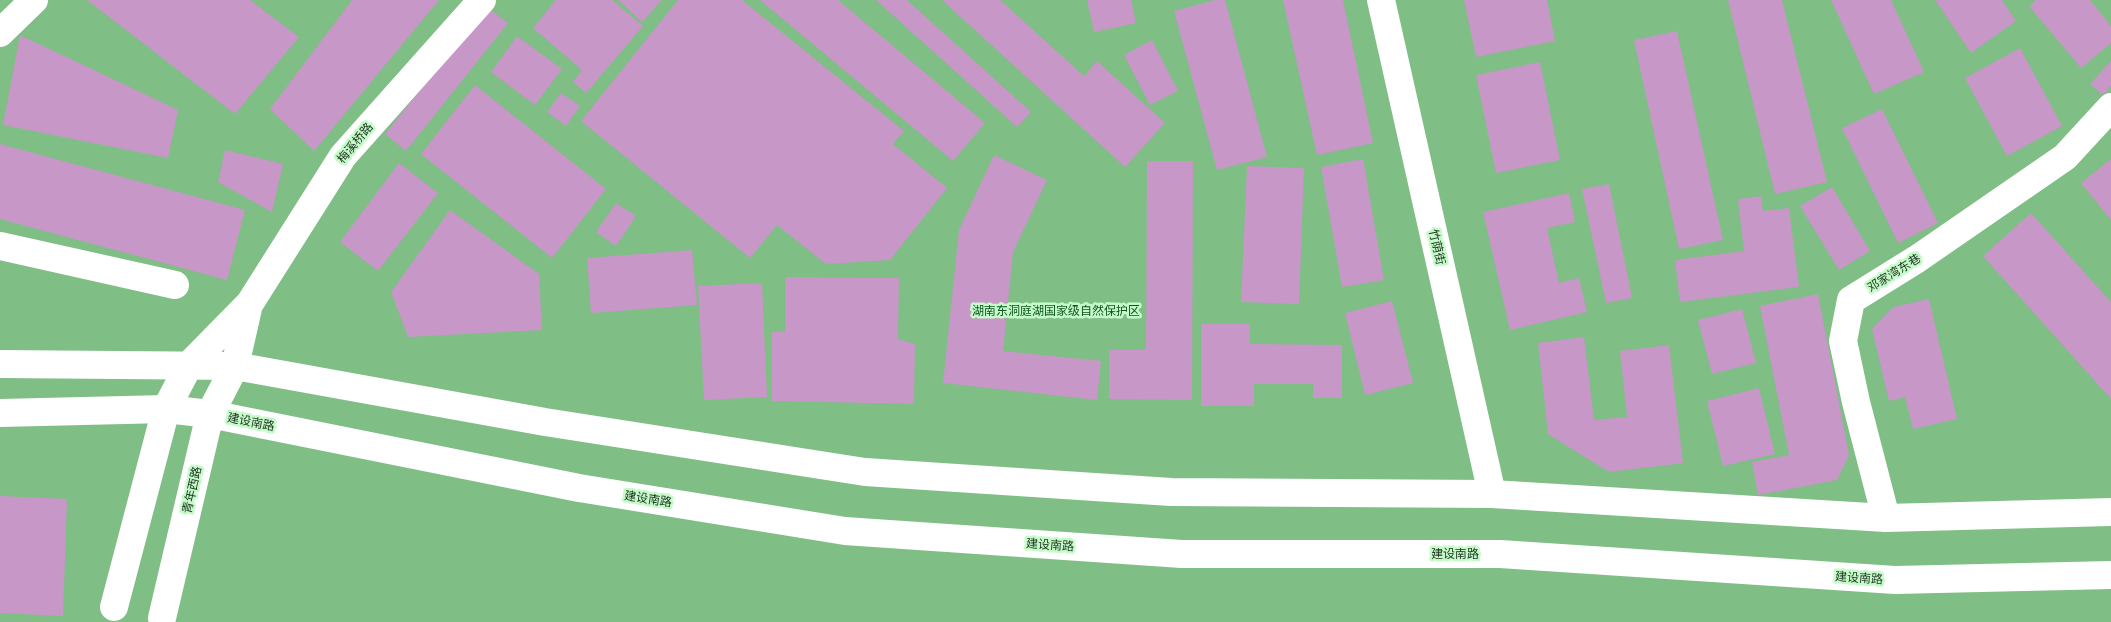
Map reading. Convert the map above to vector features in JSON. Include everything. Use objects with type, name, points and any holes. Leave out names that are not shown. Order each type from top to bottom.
[{"type":"main road","points":[[0,33],[34,0]]},
{"type":"main road","name":"梅溪桥路","points":[[250,303],[343,156],[482,0]]},
{"type":"main road","name":"竹荫街","points":[[1381,0],[1492,494]]},
{"type":"main road","name":"邓家湾东巷","points":[[1886,518],[1856,402],[1843,341],[1851,300],[1917,259],[2066,157],[2111,107]]},
{"type":"main road","points":[[0,246],[175,285]]},
{"type":"main road","points":[[114,606],[166,409],[189,366],[250,303]]},
{"type":"main road","name":"青年西路","points":[[162,618],[210,414],[235,366],[250,303]]},
{"type":"main road","points":[[0,364],[235,366],[545,422],[865,472],[1171,492],[1492,494],[1886,518],[2111,512]]},
{"type":"main road","name":"建设南路","points":[[0,413],[166,409],[210,414],[579,488],[845,531],[1182,554],[1500,554],[1895,580],[2111,575]]},
{"type":"green space","name":"湖南东洞庭湖国家级自然保护区","points":[[0,0],[2111,0],[2111,622],[0,622]]},
{"type":"building","points":[[87,0],[250,0],[299,37],[235,114]]},
{"type":"building","points":[[352,0],[439,0],[314,151],[270,109]]},
{"type":"building","points":[[556,0],[612,0],[643,26],[586,93],[573,82],[582,70],[533,28]]},
{"type":"building","points":[[618,0],[662,0],[642,22]]},
{"type":"building","points":[[678,0],[742,0],[904,131],[893,144],[947,188],[890,260],[826,264],[777,225],[750,258],[581,121]]},
{"type":"building","points":[[760,0],[838,0],[985,123],[953,161]]},
{"type":"building","points":[[876,0],[907,0],[1031,112],[1017,127]]},
{"type":"building","points":[[942,0],[1000,0],[1084,76],[1097,61],[1165,123],[1125,167]]},
{"type":"building","points":[[1087,0],[1131,0],[1136,23],[1094,32]]},
{"type":"building","points":[[1215,0],[1225,0],[1267,157],[1217,170],[1174,11]]},
{"type":"building","points":[[1283,0],[1343,0],[1373,143],[1317,155]]},
{"type":"building","points":[[1464,0],[1547,0],[1555,41],[1476,57]]},
{"type":"building","points":[[1728,0],[1782,0],[1827,182],[1775,194]]},
{"type":"building","points":[[1831,0],[1891,0],[1924,72],[1874,94]]},
{"type":"building","points":[[1935,0],[2002,0],[2016,21],[1971,53]]},
{"type":"building","points":[[2036,0],[2090,0],[2111,26],[2111,43],[2081,68],[2029,6]]},
{"type":"building","points":[[487,7],[508,23],[406,151],[385,134]]},
{"type":"building","points":[[1677,31],[1723,240],[1679,249],[1634,40]]},
{"type":"building","points":[[20,35],[178,110],[168,158],[3,125]]},
{"type":"building","points":[[517,36],[562,69],[535,105],[491,72]]},
{"type":"building","points":[[1152,40],[1178,91],[1150,105],[1124,55]]},
{"type":"building","points":[[2020,48],[2062,126],[2007,156],[1965,78]]},
{"type":"building","points":[[2111,61],[2111,86],[2103,95],[2090,84]]},
{"type":"building","points":[[1540,62],[1560,160],[1496,173],[1476,75]]},
{"type":"building","points":[[475,85],[606,189],[552,258],[421,154]]},
{"type":"building","points":[[561,93],[580,106],[566,126],[547,112]]},
{"type":"building","points":[[1882,109],[1938,223],[1898,243],[1842,128]]},
{"type":"building","points":[[0,144],[245,210],[227,280],[0,219]]},
{"type":"building","points":[[225,150],[283,164],[272,212],[218,182]]},
{"type":"building","points":[[994,155],[1047,180],[1013,252],[1003,351],[1101,361],[1097,400],[943,383],[959,230]]},
{"type":"building","points":[[1363,159],[1384,280],[1342,287],[1321,167]]},
{"type":"building","points":[[2111,159],[2111,220],[2081,183]]},
{"type":"building","points":[[1147,161],[1193,161],[1192,400],[1109,399],[1109,350],[1146,350]]},
{"type":"building","points":[[399,163],[438,193],[378,271],[340,242]]},
{"type":"building","points":[[1247,166],[1304,168],[1299,304],[1241,302]]},
{"type":"building","points":[[1609,184],[1632,298],[1606,303],[1582,189]]},
{"type":"building","points":[[1832,187],[1870,251],[1839,270],[1800,206]]},
{"type":"building","points":[[1569,193],[1575,222],[1547,228],[1559,283],[1579,278],[1587,312],[1510,330],[1483,212]]},
{"type":"building","points":[[1761,196],[1763,211],[1789,208],[1799,287],[1680,302],[1675,260],[1744,251],[1738,199]]},
{"type":"building","points":[[616,203],[636,216],[616,246],[596,232]]},
{"type":"building","points":[[450,210],[539,274],[542,330],[408,337],[391,292]]},
{"type":"building","points":[[2031,213],[2111,302],[2111,399],[1983,256]]},
{"type":"building","points":[[692,250],[697,305],[591,313],[587,258]]},
{"type":"building","points":[[785,277],[899,278],[898,339],[915,344],[914,404],[772,401],[772,332],[785,332]]},
{"type":"building","points":[[762,283],[767,397],[704,400],[698,286]]},
{"type":"building","points":[[1818,294],[1849,455],[1837,480],[1758,495],[1752,462],[1789,455],[1760,306]]},
{"type":"building","points":[[1929,299],[1957,419],[1913,429],[1905,397],[1889,401],[1872,329],[1893,307]]},
{"type":"building","points":[[1392,301],[1413,383],[1365,395],[1345,313]]},
{"type":"building","points":[[1742,309],[1756,363],[1712,374],[1698,320]]},
{"type":"building","points":[[1201,324],[1250,324],[1250,344],[1342,345],[1342,398],[1313,398],[1313,384],[1254,384],[1254,406],[1201,406]]},
{"type":"building","points":[[1584,337],[1594,420],[1627,417],[1620,351],[1669,345],[1683,463],[1609,472],[1548,434],[1538,343]]},
{"type":"building","points":[[1759,388],[1775,454],[1723,466],[1707,401]]},
{"type":"building","points":[[0,496],[67,499],[63,616],[0,613]]}]
